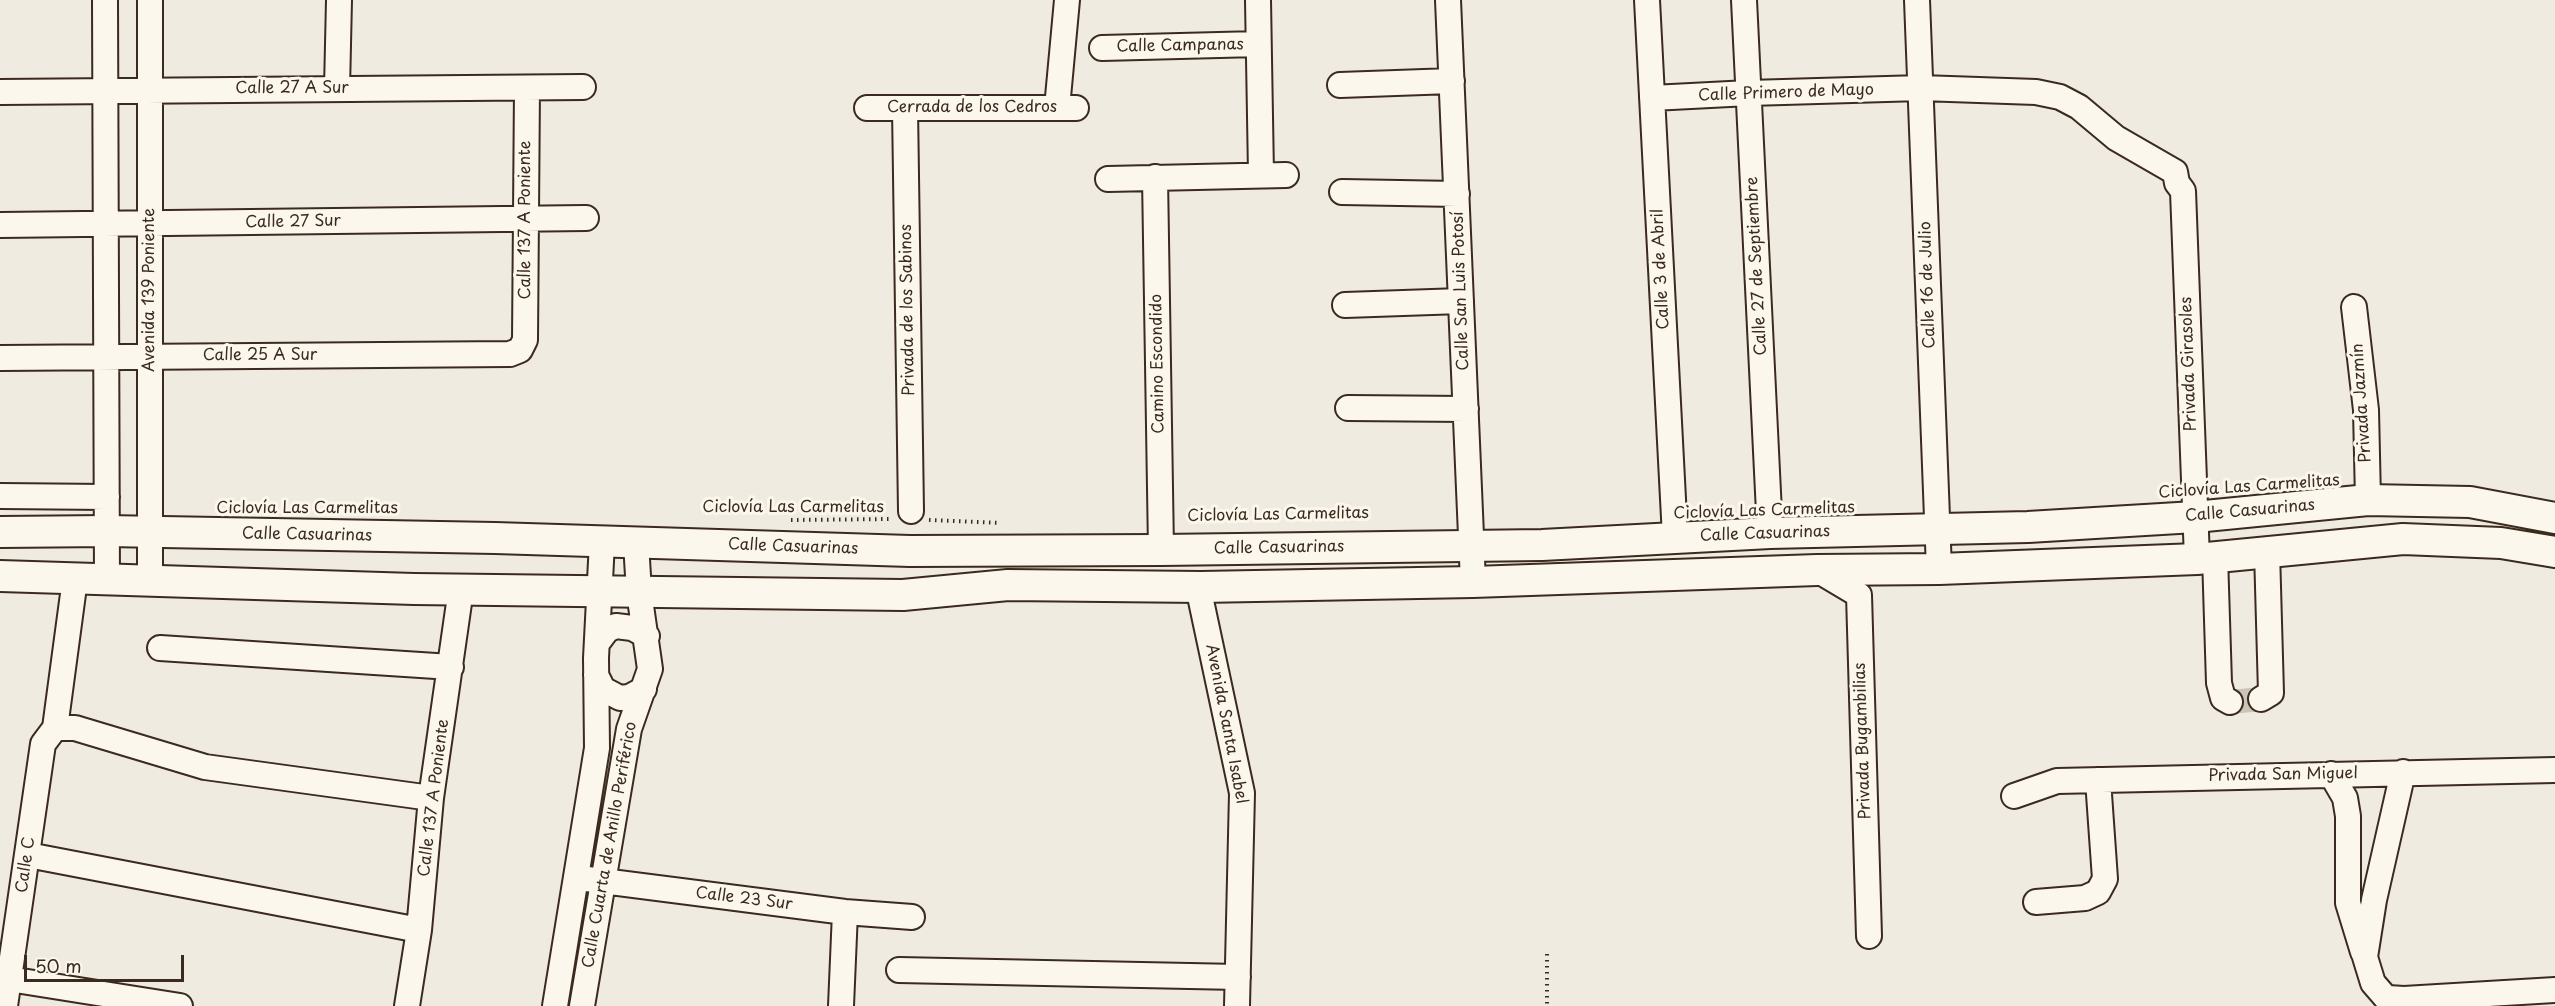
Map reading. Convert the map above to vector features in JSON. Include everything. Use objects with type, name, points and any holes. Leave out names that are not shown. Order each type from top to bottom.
[{"type":"main road","name":"Calle Casuarinas","points":[[0,532],[107,531],[910,550],[1161,550],[1542,545],[1770,533],[1938,529],[2195,517],[2368,500],[2470,502],[2555,518]]},
{"type":"main road","points":[[0,576],[461,589],[903,595],[1008,585],[1201,586],[1473,582],[1817,570],[1940,569],[2206,557],[2403,539],[2501,543],[2555,552]]},
{"type":"street","points":[[105,0],[107,580]]},
{"type":"street","name":"Avenida 139 Poniente","points":[[150,0],[150,581]]},
{"type":"street","points":[[337,89],[339,0]]},
{"type":"street","name":"Cerrada de los Cedros","points":[[867,108],[1066,108],[1067,0]]},
{"type":"street","points":[[1258,0],[1261,174]]},
{"type":"street","name":"Calle San Luis Potosí","points":[[1448,0],[1473,582]]},
{"type":"street","name":"Calle 3 de Abril","points":[[1647,0],[1675,537]]},
{"type":"street","name":"Calle 27 de Septiembre","points":[[1744,0],[1770,533]]},
{"type":"street","name":"Calle 16 de Julio","points":[[1917,0],[1940,569]]},
{"type":"street","name":"Calle Campanas","points":[[1102,48],[1258,44]]},
{"type":"street","points":[[1340,85],[1452,81]]},
{"type":"street","name":"Calle 27 A Sur","points":[[0,92],[583,87]]},
{"type":"street","name":"Calle 137 A Poniente","points":[[520,350],[525,340],[527,88]]},
{"type":"street","name":"Calle Primero de Mayo","points":[[1652,98],[1921,88]]},
{"type":"street","name":"Privada Girasoles","points":[[1921,88],[2036,92],[2060,97],[2079,107],[2116,138],[2175,172],[2177,183],[2183,191],[2195,517],[2206,557],[2219,683],[2223,698],[2230,702]]},
{"type":"street","name":"Privada de los Sabinos","points":[[905,108],[911,517]]},
{"type":"street","points":[[1108,179],[1286,175]]},
{"type":"street","name":"Camino Escondido","points":[[1155,177],[1161,550]]},
{"type":"street","points":[[1342,192],[1457,194]]},
{"type":"street","name":"Calle 27 Sur","points":[[0,225],[586,218]]},
{"type":"street","points":[[1345,305],[1461,302]]},
{"type":"street","name":"Privada Jazmín","points":[[2354,307],[2366,411],[2368,500]]},
{"type":"street","name":"Calle 25 A Sur","points":[[0,358],[510,354],[520,350]]},
{"type":"street","points":[[1348,408],[1466,409]]},
{"type":"street","points":[[0,496],[107,497]]},
{"type":"street","name":"Calle Cuarta de Anillo Periférico","points":[[555,1006],[597,748],[596,675],[602,542]]},
{"type":"street","name":"Calle Cuarta de Anillo Periférico","points":[[582,1006],[601,881],[629,729],[650,669],[639,592],[636,543]]},
{"type":"street","points":[[2261,699],[2271,693],[2267,551]]},
{"type":"street","name":"Privada Bugambilias","points":[[1817,570],[1859,595],[1869,936]]},
{"type":"street","name":"Calle C","points":[[5,1006],[43,744],[55,728],[75,579]]},
{"type":"street","name":"Avenida Santa Isabel","points":[[1201,586],[1200,596],[1242,793],[1238,1006]]},
{"type":"street","name":"Calle 137 A Poniente","points":[[407,1006],[419,930],[431,798],[461,589]]},
{"type":"street","points":[[598,642],[607,630],[616,626],[632,628],[647,636]]},
{"type":"street","points":[[160,648],[451,667]]},
{"type":"street","points":[[596,675],[603,689],[620,698],[629,697],[644,689]]},
{"type":"street","points":[[55,728],[75,728],[205,767],[431,798]]},
{"type":"street","name":"Privada San Miguel","points":[[2014,796],[2058,781],[2555,770]]},
{"type":"street","points":[[2365,957],[2374,900],[2403,772]]},
{"type":"street","points":[[2331,774],[2345,798],[2348,816],[2348,903],[2373,983],[2390,1002],[2404,999],[2555,990]]},
{"type":"street","points":[[2036,902],[2085,898],[2097,892],[2105,879],[2098,780]]},
{"type":"street","points":[[28,855],[419,930]]},
{"type":"street","name":"Calle 23 Sur","points":[[575,877],[845,912],[912,917]]},
{"type":"street","points":[[841,1006],[845,912]]},
{"type":"street","points":[[899,970],[1238,977]]},
{"type":"street","points":[[9,980],[180,1006]]},
{"type":"path","name":"Ciclovía Las Carmelitas","points":[[782,520],[911,517],[1006,523]]},
{"type":"path","points":[[1547,954],[1547,1006]]},
{"type":"tunnel","points":[[2230,702],[2261,699]]}]
